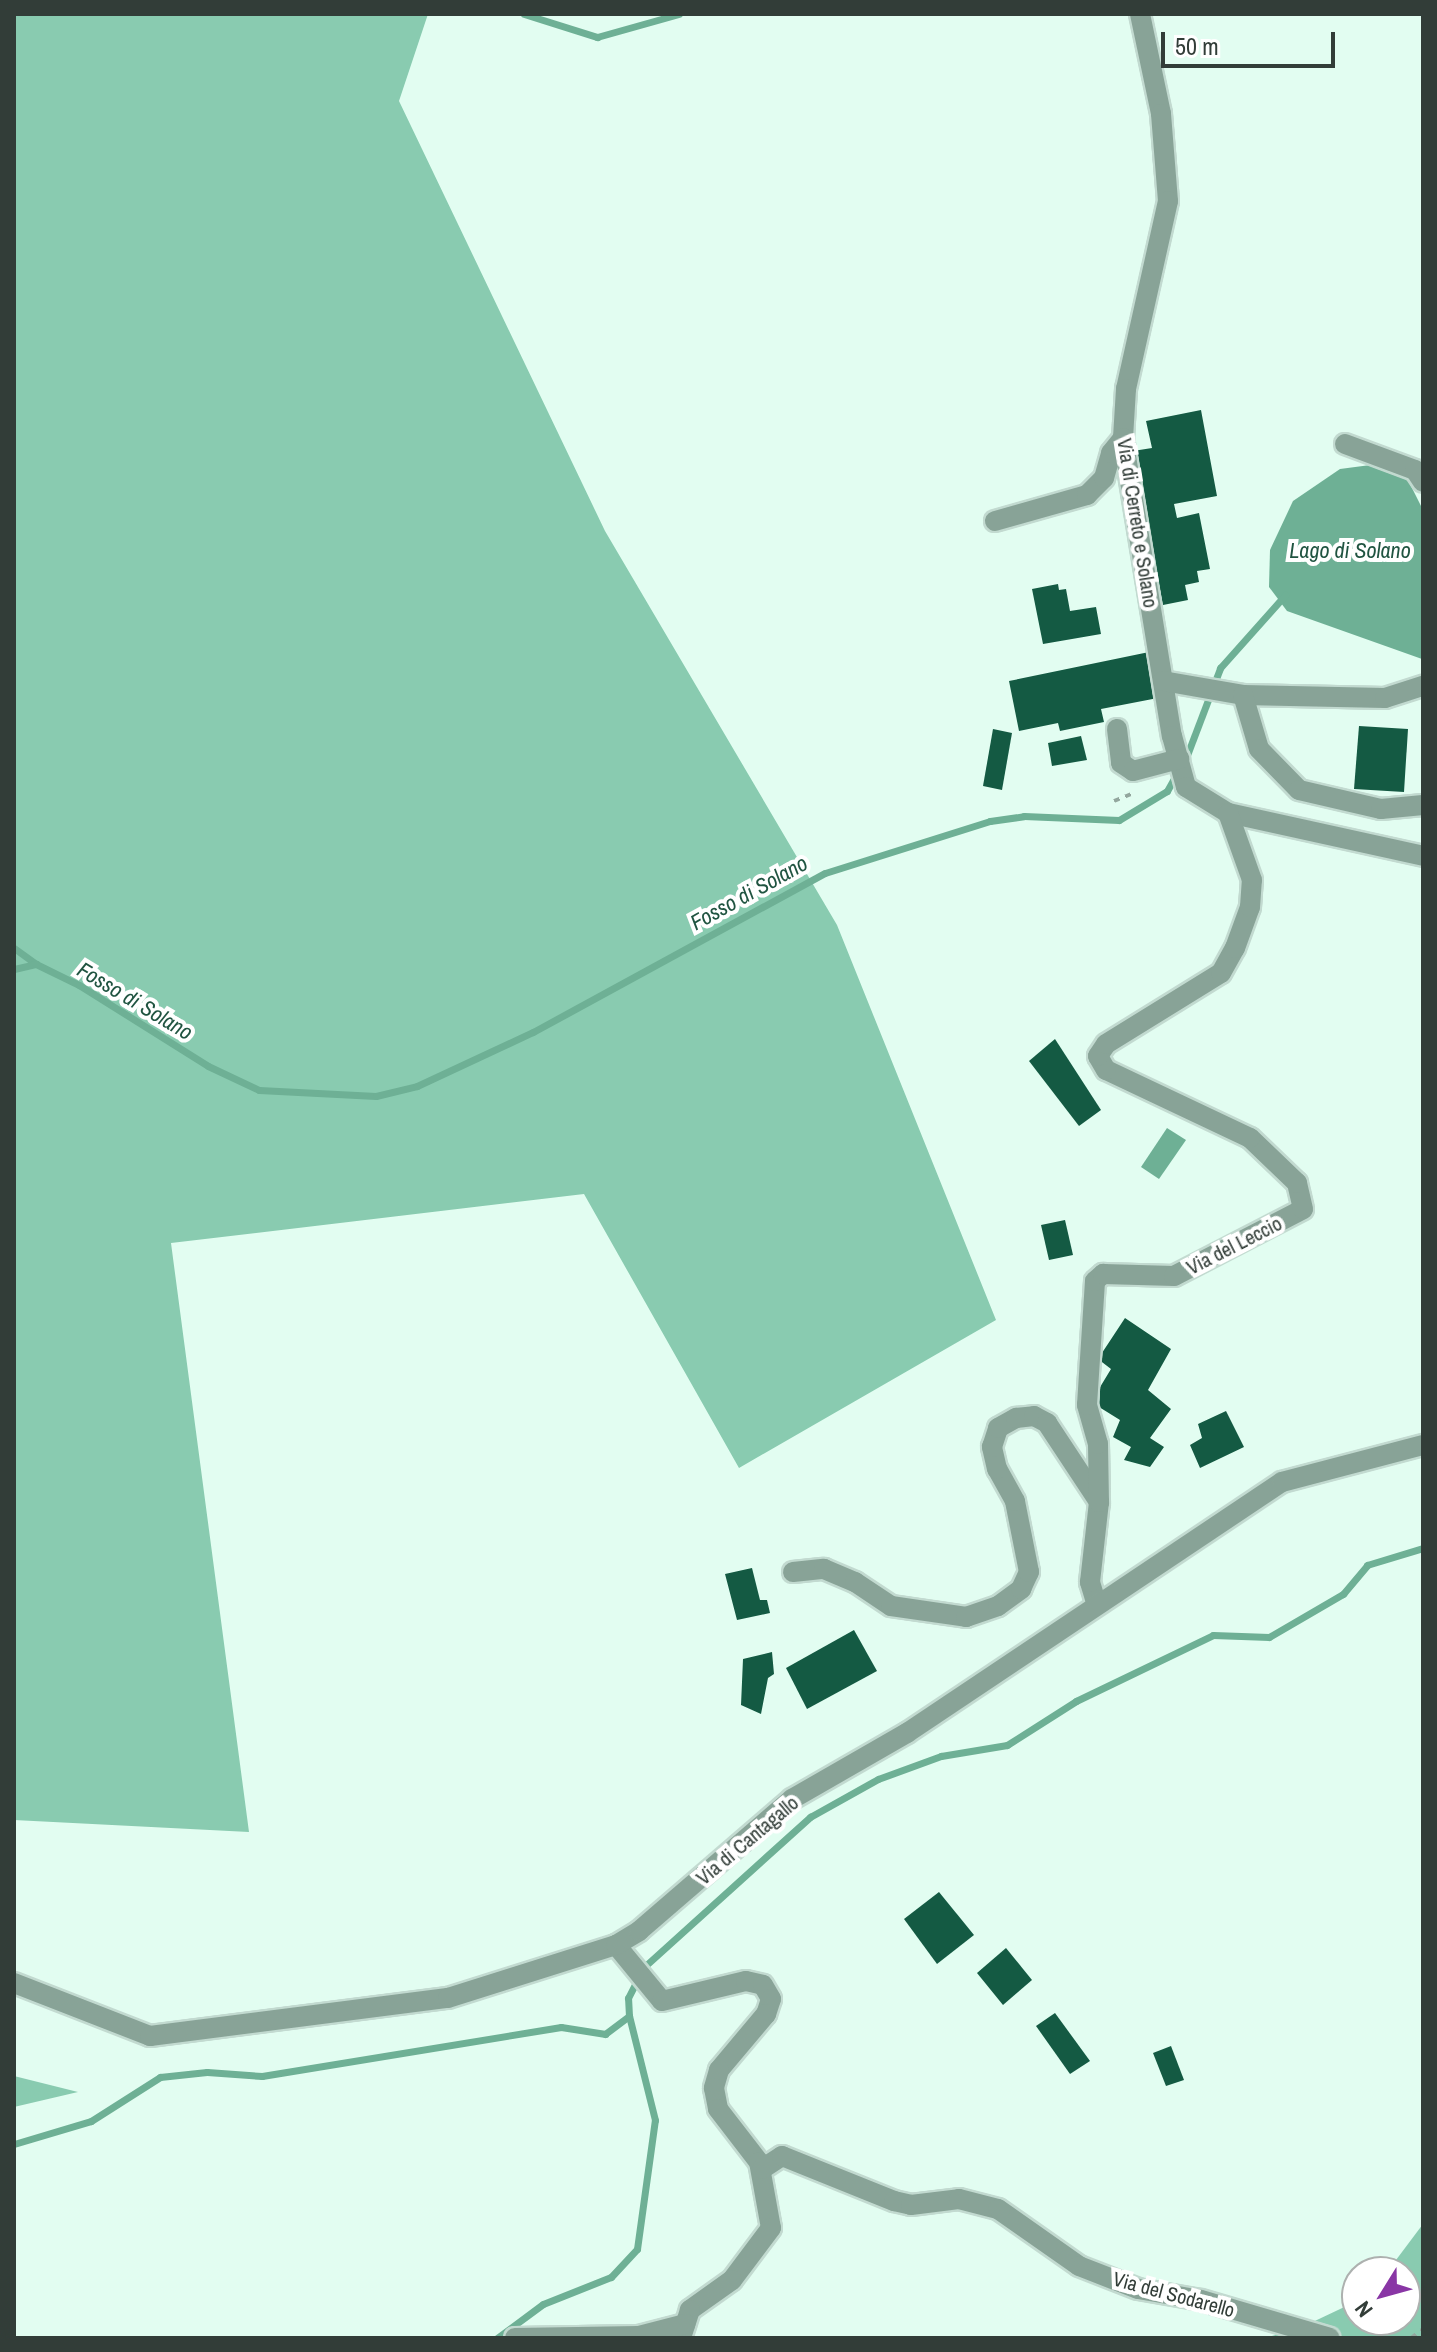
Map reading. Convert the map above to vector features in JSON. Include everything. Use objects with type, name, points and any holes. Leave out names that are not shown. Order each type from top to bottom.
[{"type":"street","name":"Via di Cerreto e Solano","points":[[1140,14],[1161,114],[1168,201],[1126,389],[1123,438],[1163,681],[1186,787],[1228,813],[1423,856]]},
{"type":"street","points":[[995,521],[1087,495],[1104,478],[1111,453],[1123,438]]},
{"type":"street","points":[[1345,444],[1415,470],[1423,482]]},
{"type":"street","points":[[1163,681],[1243,695],[1385,698],[1423,686]]},
{"type":"street","points":[[1243,695],[1259,749],[1299,790],[1381,809],[1423,805]]},
{"type":"street","points":[[1117,729],[1121,763],[1133,771],[1179,759]]},
{"type":"street","name":"Via del Leccio","points":[[1096,1602],[1090,1582],[1099,1502],[1098,1444],[1087,1405],[1095,1281],[1103,1274],[1174,1276],[1303,1209],[1297,1183],[1250,1138],[1106,1070],[1098,1056],[1106,1044],[1221,973],[1235,948],[1250,907],[1252,880],[1228,813]]},
{"type":"street","points":[[793,1572],[824,1569],[855,1582],[891,1606],[966,1617],[998,1606],[1021,1589],[1029,1572],[1015,1501],[997,1469],[992,1447],[998,1428],[1016,1418],[1034,1416],[1047,1423],[1099,1502]]},
{"type":"street","name":"Via di Cantagallo","points":[[14,1983],[150,2036],[448,1998],[616,1945],[639,1931],[792,1799],[907,1733],[1096,1602],[1129,1589],[1282,1482],[1423,1445]]},
{"type":"street","points":[[515,2338],[639,2336],[683,2331],[690,2310],[732,2280],[771,2228],[762,2169],[718,2109],[714,2088],[719,2070],[738,2041],[766,2014],[771,1999],[763,1985],[746,1981],[662,2001],[616,1945]]},
{"type":"street","name":"Via del Sodarello","points":[[762,2169],[782,2156],[894,2201],[911,2205],[959,2199],[998,2209],[1079,2266],[1138,2289],[1201,2300],[1330,2338]]},
{"type":"path","points":[[1411,2338],[1423,2329]]},
{"type":"shaded area","points":[[14,14],[428,14],[399,101],[605,531],[837,925],[996,1320],[739,1468],[584,1194],[171,1243],[249,1832],[14,1820]]},
{"type":"shaded area","points":[[14,2076],[78,2092],[14,2107]]},
{"type":"shaded area","points":[[1423,2224],[1423,2338],[1265,2338],[1300,2328],[1341,2309],[1341,2336],[1421,2336],[1421,2256],[1399,2256]]},
{"type":"water","name":"Lago di Solano","points":[[1378,464],[1406,476],[1423,510],[1422,659],[1287,611],[1269,587],[1270,550],[1293,501],[1340,469]]},
{"type":"water","points":[[1167,1128],[1186,1140],[1159,1179],[1141,1167]]},
{"type":"building","points":[[1201,410],[1217,496],[1174,504],[1177,518],[1199,513],[1210,569],[1197,571],[1199,582],[1185,585],[1188,600],[1163,605],[1133,451],[1152,448],[1146,421]]},
{"type":"building","points":[[1058,584],[1059,590],[1066,589],[1070,611],[1096,607],[1101,634],[1043,644],[1032,589]]},
{"type":"building","points":[[1154,651],[1163,697],[1101,709],[1104,722],[1060,731],[1058,723],[1019,731],[1009,681]]},
{"type":"building","points":[[1359,726],[1408,729],[1404,792],[1354,789]]},
{"type":"building","points":[[993,729],[1012,733],[1002,790],[983,786]]},
{"type":"building","points":[[1081,736],[1087,760],[1052,766],[1048,743]]},
{"type":"building","points":[[1055,1039],[1101,1110],[1079,1126],[1029,1061]]},
{"type":"building","points":[[1065,1220],[1073,1255],[1049,1260],[1041,1225]]},
{"type":"building","points":[[1125,1318],[1171,1349],[1148,1390],[1171,1409],[1150,1438],[1164,1447],[1150,1467],[1124,1460],[1131,1447],[1113,1437],[1120,1420],[1091,1402],[1111,1369],[1098,1359]]},
{"type":"building","points":[[1226,1411],[1244,1447],[1200,1468],[1190,1445],[1202,1438],[1198,1424]]},
{"type":"building","points":[[752,1568],[760,1600],[767,1600],[770,1613],[737,1620],[725,1574]]},
{"type":"building","points":[[854,1630],[877,1671],[807,1709],[786,1668]]},
{"type":"building","points":[[772,1652],[774,1674],[768,1678],[761,1714],[741,1705],[743,1659]]},
{"type":"building","points":[[939,1892],[974,1935],[937,1964],[904,1919]]},
{"type":"building","points":[[1006,1948],[1032,1980],[1003,2005],[977,1973]]},
{"type":"building","points":[[1055,2013],[1090,2061],[1070,2074],[1036,2026]]},
{"type":"building","points":[[1171,2046],[1184,2080],[1166,2086],[1153,2053]]},
{"type":"waterway","points":[[524,14],[597,37],[679,14]]},
{"type":"waterway","name":"Fosso di Solano","points":[[1184,763],[1220,668],[1285,595]]},
{"type":"waterway","name":"Fosso di Solano","points":[[14,969],[36,964],[79,985],[208,1066],[259,1090],[376,1096],[417,1086],[533,1032],[825,873],[990,821],[1024,816],[1119,820],[1167,791],[1177,773]]},
{"type":"waterway","points":[[14,948],[36,964]]},
{"type":"waterway","points":[[14,2144],[91,2121],[160,2077],[207,2072],[262,2076],[561,2027],[605,2034],[629,2016],[628,1998],[644,1967],[810,1817],[878,1779],[941,1756],[1007,1745],[1076,1701],[1213,1635],[1269,1637],[1343,1594],[1367,1565],[1423,1548]]},
{"type":"waterway","points":[[497,2338],[543,2304],[611,2277],[637,2249],[655,2120],[629,2016]]}]
